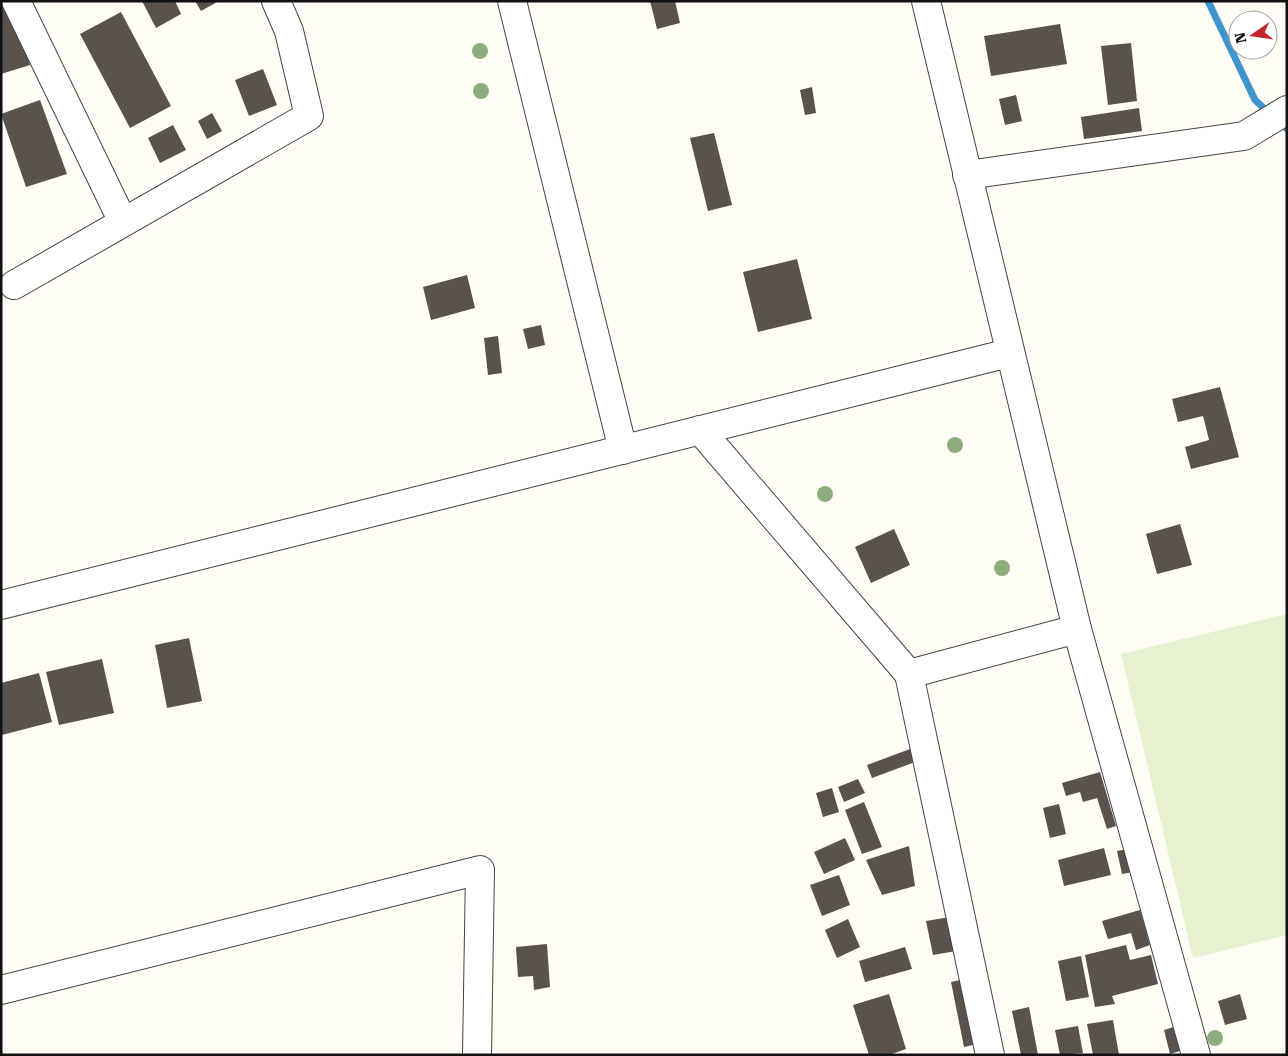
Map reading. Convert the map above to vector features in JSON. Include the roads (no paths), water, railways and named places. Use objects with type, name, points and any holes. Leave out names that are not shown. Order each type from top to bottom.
[{"type":"street","points":[[16,1],[123,222]]},
{"type":"street","points":[[14,285],[309,116],[290,31],[276,1]]},
{"type":"street","points":[[512,1],[623,450]]},
{"type":"street","points":[[926,1],[1009,353],[1077,629],[1196,1055]]},
{"type":"street","points":[[967,175],[1244,136],[1287,110]]},
{"type":"street","points":[[1,604],[1009,353]]},
{"type":"street","points":[[700,430],[909,674],[990,1055]]},
{"type":"street","points":[[909,674],[1077,629]]},
{"type":"street","points":[[1,990],[480,870],[477,1055]]},
{"type":"waterway","points":[[1208,1],[1255,100],[1270,114]]},
{"type":"waterway","points":[[1278,121],[1287,129]]}]
